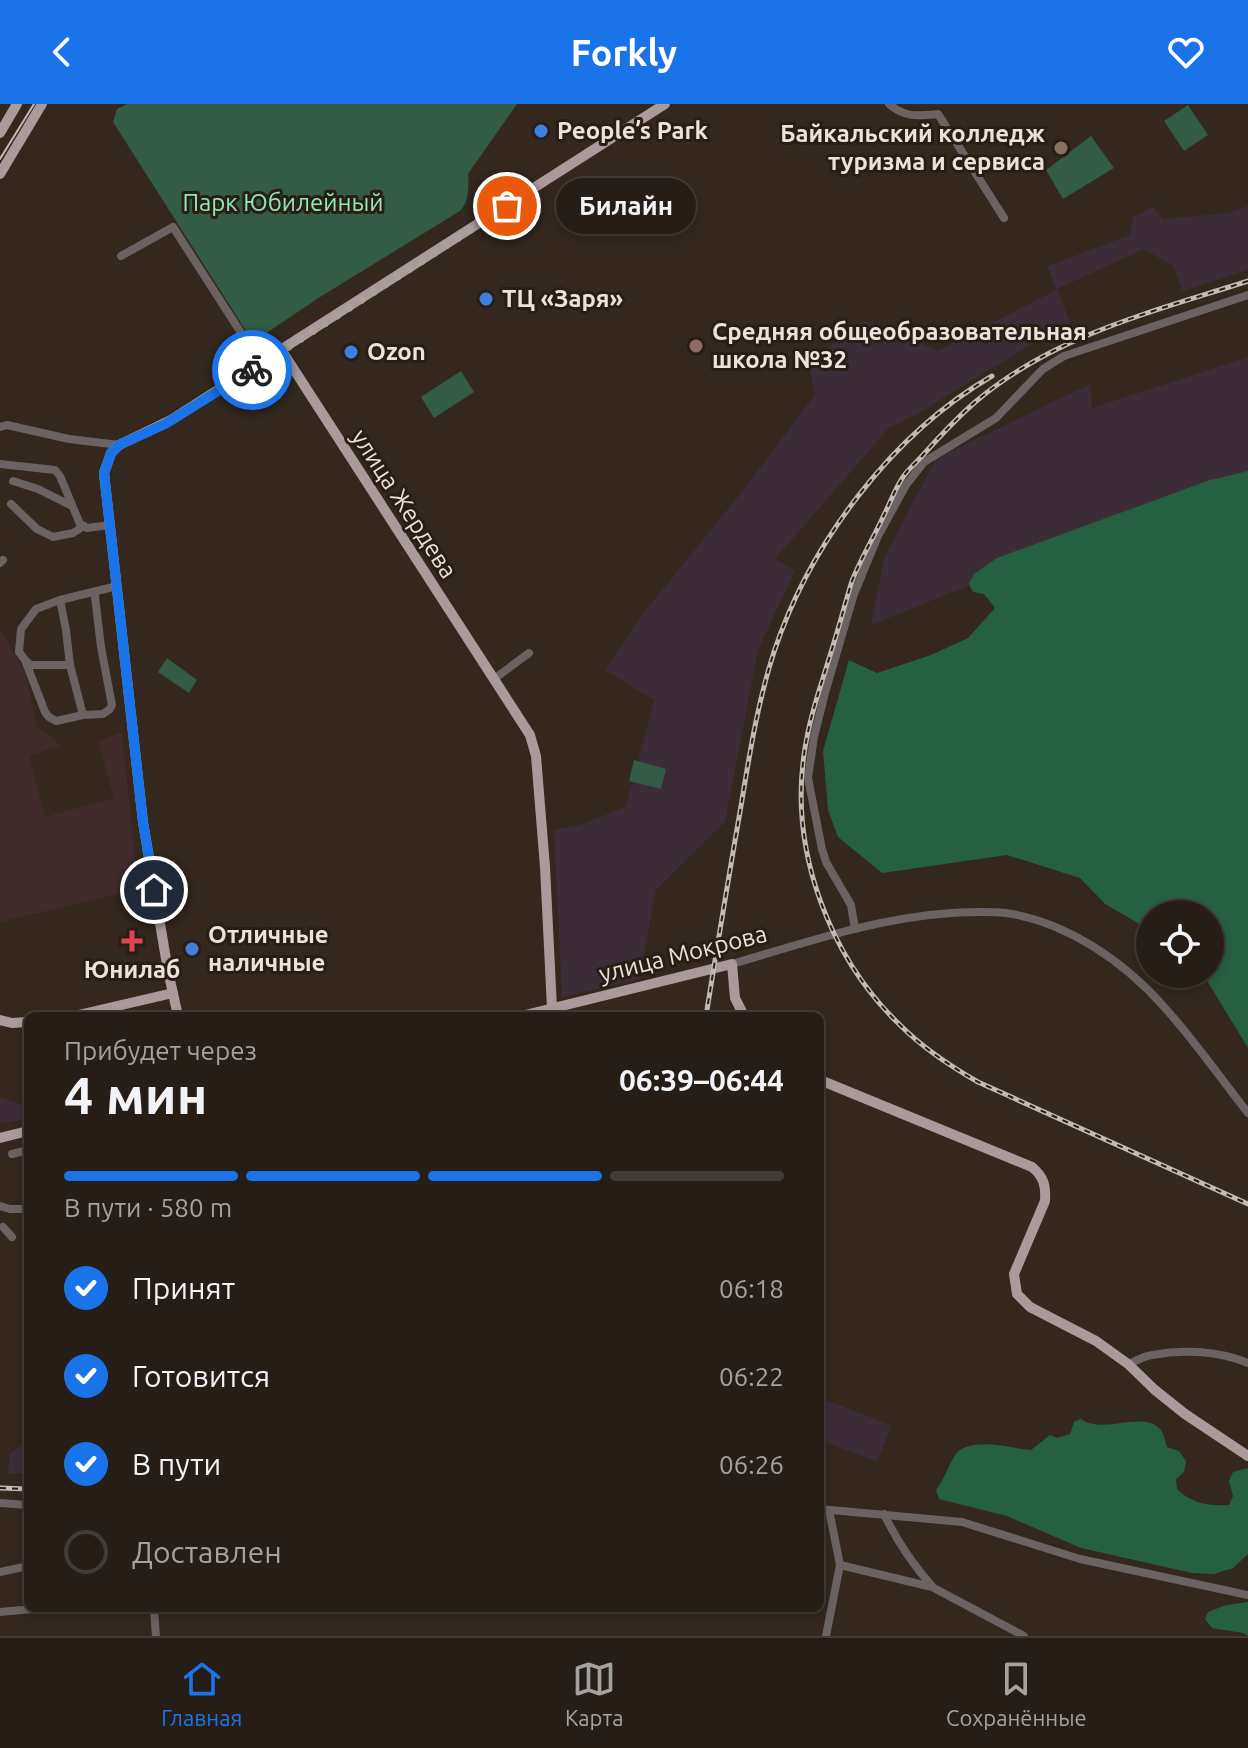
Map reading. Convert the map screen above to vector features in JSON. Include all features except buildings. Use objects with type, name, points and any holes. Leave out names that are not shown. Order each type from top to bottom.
[{"type":"main road","points":[[0,133],[17,104]]},
{"type":"main road","points":[[0,174],[42,104]]},
{"type":"main road","points":[[177,1012],[143,822],[104,473],[111,453],[119,445],[165,424],[282,351],[665,104]]},
{"type":"main road","name":"улица Жердева","points":[[282,351],[530,735],[536,756],[545,867],[552,1012]]},
{"type":"main road","points":[[732,964],[735,998],[742,1012]]},
{"type":"main road","name":"улица Мокрова","points":[[552,1012],[732,964]]},
{"type":"main road","points":[[91,1012],[173,993]]},
{"type":"main road","points":[[0,1020],[24,1022]]},
{"type":"main road","points":[[824,1082],[1039,1172],[1046,1189],[1045,1201],[1014,1274],[1017,1294],[1030,1307],[1096,1341],[1128,1364],[1185,1414],[1248,1456]]},
{"type":"main road","points":[[0,1138],[24,1132]]},
{"type":"street","points":[[889,104],[898,113],[916,116],[938,114],[1004,218]]},
{"type":"street","points":[[121,256],[173,227],[261,364]]},
{"type":"street","points":[[855,929],[851,905],[826,862],[808,778],[814,737],[854,594],[878,536],[906,485],[924,462],[996,418],[1043,369],[1064,356],[1248,295]]},
{"type":"street","points":[[0,427],[7,425],[69,439],[119,445]]},
{"type":"street","points":[[0,464],[55,470],[80,524],[87,528],[110,525]]},
{"type":"street","points":[[13,481],[71,505]]},
{"type":"street","points":[[11,504],[37,529],[53,537],[73,533],[84,526]]},
{"type":"street","points":[[70,665],[31,665],[19,652],[21,629],[36,609],[117,586]]},
{"type":"street","points":[[25,660],[49,717],[56,721],[103,714],[110,709],[112,702],[101,647],[96,591]]},
{"type":"street","points":[[60,600],[70,665],[83,715]]},
{"type":"street","points":[[494,679],[529,653]]},
{"type":"street","name":"улица Мокрова","points":[[732,964],[899,918],[975,912],[1006,913],[1037,921],[1087,942],[1123,968],[1165,1007],[1248,1113]]},
{"type":"street","points":[[12,1154],[24,1151]]},
{"type":"street","points":[[0,1206],[24,1209]]},
{"type":"street","points":[[1,1226],[12,1237]]},
{"type":"street","points":[[1128,1364],[1151,1355],[1181,1353],[1229,1355],[1248,1363]]},
{"type":"street","points":[[0,1503],[24,1505]]},
{"type":"street","points":[[826,1636],[840,1565],[824,1510],[962,1522],[1080,1559],[1248,1595]]},
{"type":"street","points":[[884,1514],[913,1564],[932,1587]]},
{"type":"street","points":[[840,1565],[932,1587],[1024,1636]]},
{"type":"street","points":[[0,1572],[24,1567]]},
{"type":"street","points":[[0,1612],[24,1610]]},
{"type":"street","points":[[154,1612],[156,1636]]},
{"type":"shaded area","points":[[1248,206],[1248,270],[1182,291],[1174,267],[1144,249],[1057,289],[1071,325],[1035,342],[921,412],[889,428],[775,559],[795,571],[758,650],[725,822],[656,890],[639,979],[562,997],[554,830],[579,825],[626,807],[654,700],[605,670],[642,615],[815,395],[808,362],[864,320],[938,351],[1056,290],[1048,266],[1130,235],[1133,217],[1153,207],[1163,219],[1229,213]]},
{"type":"shaded area","points":[[1248,357],[1248,476],[871,625],[884,558],[936,459],[1090,384],[1092,408]]},
{"type":"shaded area","points":[[0,629],[25,672],[37,727],[61,746],[29,755],[45,817],[114,798],[98,741],[122,733],[138,889],[0,922]]},
{"type":"shaded area","points":[[0,1098],[24,1105],[24,1120],[0,1123]]},
{"type":"shaded area","points":[[824,1400],[891,1425],[877,1462],[824,1442]]},
{"type":"shaded area","points":[[24,1442],[24,1473],[8,1474],[10,1454]]},
{"type":"green space","name":"Парк Юбилейный","points":[[127,104],[517,104],[468,174],[467,199],[460,211],[253,342],[113,122],[117,109]]},
{"type":"green space","points":[[1188,105],[1208,135],[1184,151],[1164,121]]},
{"type":"green space","points":[[1091,136],[1114,168],[1063,199],[1046,170]]},
{"type":"green space","points":[[461,371],[474,392],[434,418],[421,397]]},
{"type":"green space","points":[[1248,471],[1248,1048],[1212,988],[1224,988],[1224,900],[1136,900],[1136,922],[1105,904],[1080,878],[1007,855],[882,873],[838,837],[828,810],[823,751],[849,660],[877,673],[931,655],[968,638],[995,608],[984,594],[973,592],[969,584],[974,574],[997,558],[1210,480]]},
{"type":"green space","points":[[167,658],[197,680],[189,693],[158,672]]},
{"type":"green space","points":[[634,760],[666,769],[661,789],[629,781]]},
{"type":"green space","points":[[1081,1419],[1101,1425],[1143,1422],[1160,1429],[1167,1447],[1179,1451],[1186,1461],[1184,1472],[1176,1479],[1177,1489],[1201,1503],[1229,1505],[1233,1496],[1229,1481],[1233,1472],[1248,1468],[1248,1554],[1233,1568],[1214,1574],[1192,1573],[1081,1548],[1007,1516],[939,1499],[936,1490],[960,1450],[989,1444],[1031,1450],[1050,1435],[1057,1438],[1070,1434],[1074,1422]]},
{"type":"green space","points":[[1248,1602],[1248,1636],[1212,1628],[1205,1619],[1208,1612],[1226,1605]]},
{"type":"tram line","points":[[0,159],[34,104]]},
{"type":"railway","points":[[1248,281],[1104,328],[1036,360],[974,403],[907,471],[852,581],[809,726],[801,792],[803,829],[810,865],[820,901],[835,936],[875,998],[909,1033],[937,1056],[978,1082],[1248,1204]]},
{"type":"railway","points":[[707,1012],[754,731],[768,672],[790,611],[832,532],[889,460],[955,400],[992,376]]},
{"type":"railway","points":[[0,1488],[24,1489]]},
{"type":"way so far","points":[[252,370],[507,206]]},
{"type":"place","name":"People’s Park","points":[[541,131]]},
{"type":"place","name":"Байкальский колледж туризма и сервиса","points":[[1061,148]]},
{"type":"place","name":"Билайн","points":[[507,206]]},
{"type":"place","name":"ТЦ «Заря»","points":[[486,299]]},
{"type":"place","name":"Средняя общеобразовательная школа №32","points":[[696,346]]},
{"type":"place","name":"Ozon","points":[[351,352]]},
{"type":"place","name":"Юнилаб","points":[[132,941]]},
{"type":"place","name":"Отличные наличные","points":[[192,949]]},
{"type":"route","points":[[154,890],[143,822],[104,473],[111,453],[119,445],[165,424],[252,370]]}]
